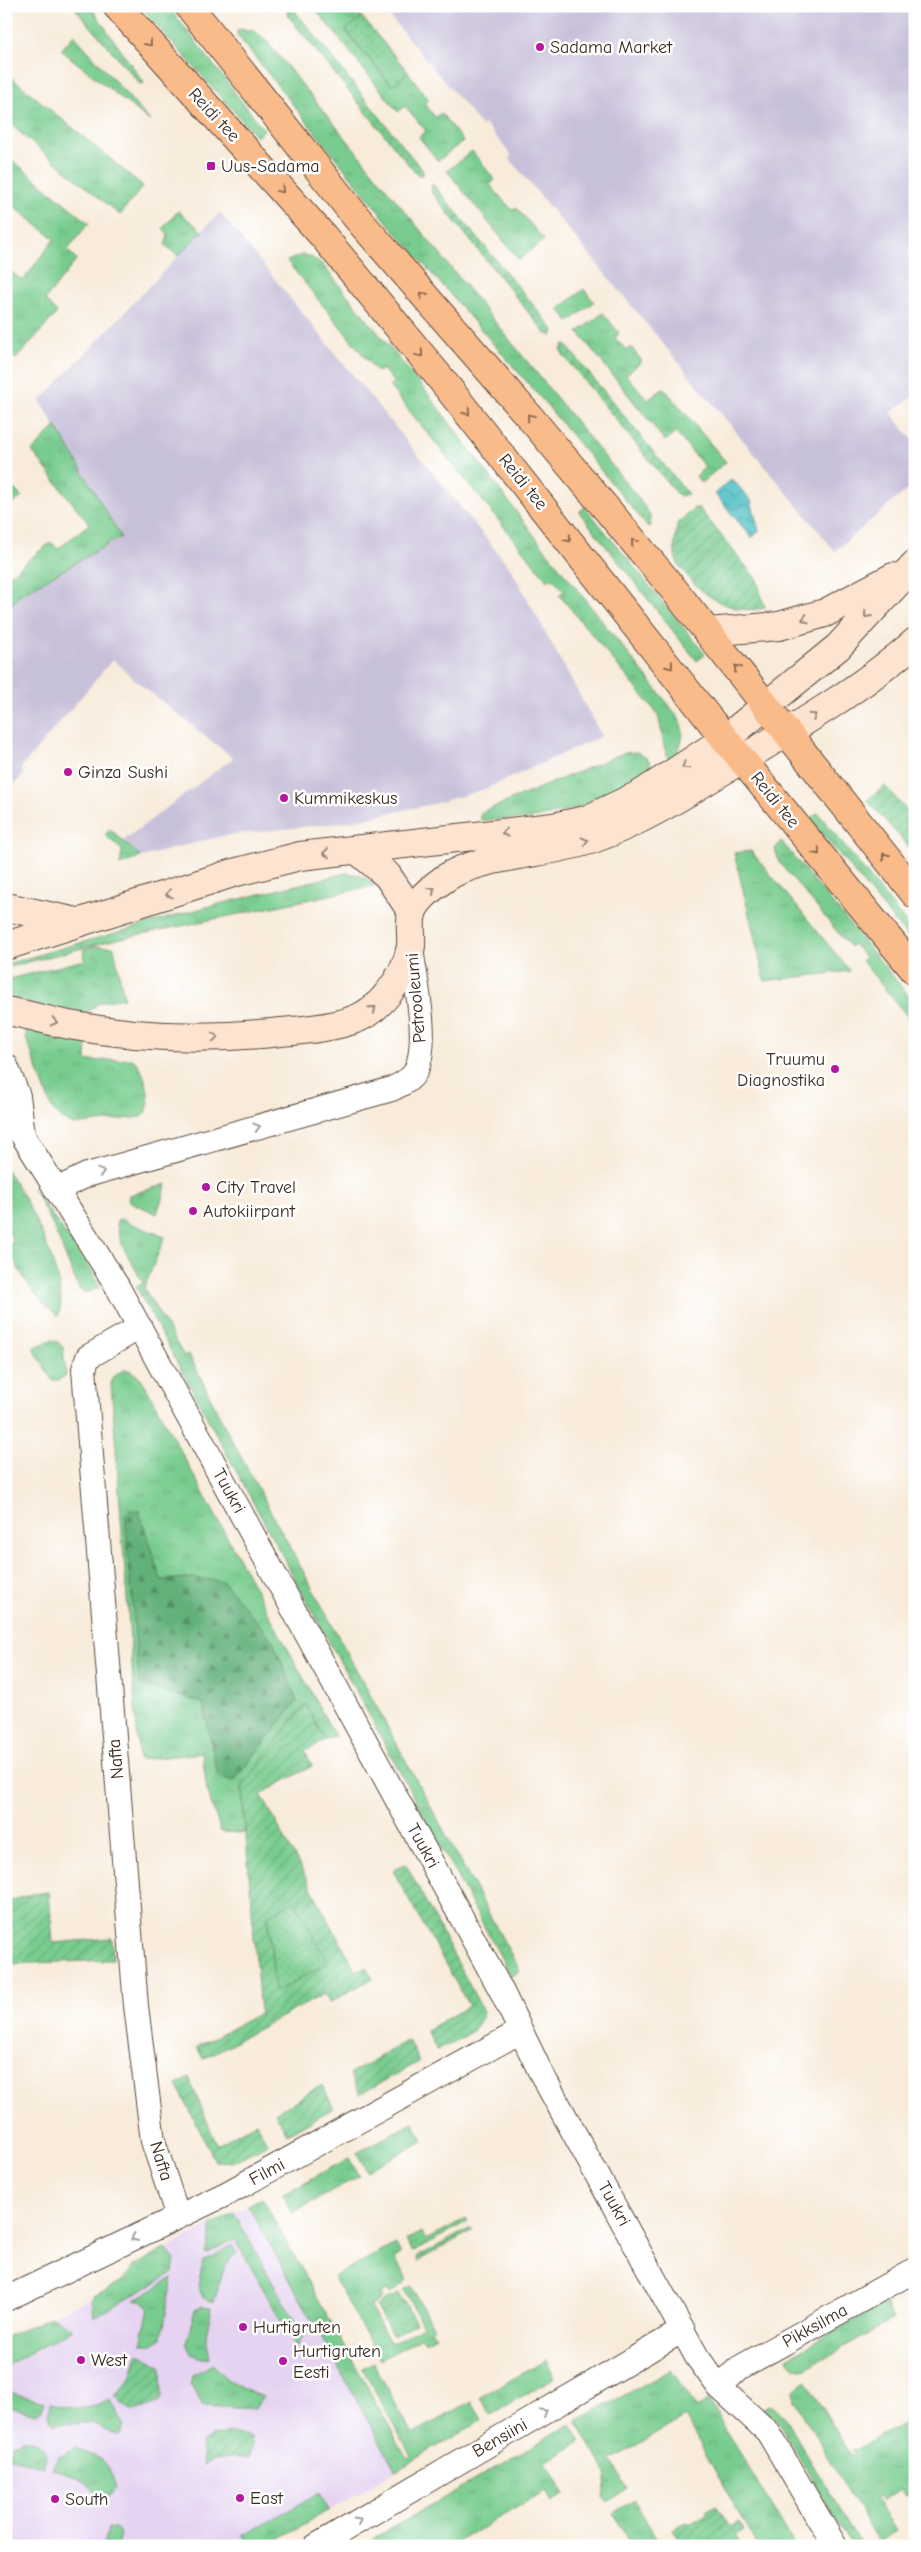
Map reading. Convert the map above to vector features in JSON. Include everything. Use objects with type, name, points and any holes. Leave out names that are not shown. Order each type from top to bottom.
[{"type":"main road","name":"Reidi tee","points":[[117,6],[322,236],[443,382],[734,749],[915,971]]},
{"type":"main road","points":[[189,6],[357,218],[528,414],[708,632],[915,894]]},
{"type":"street","points":[[357,850],[387,875],[412,912],[423,897],[446,878],[472,867],[590,840],[634,823],[734,749],[767,706],[838,648],[913,565]]},
{"type":"street","points":[[708,632],[772,627],[824,613],[913,565]]},
{"type":"street","points":[[6,946],[233,873],[300,856],[553,827],[586,820],[734,749],[788,733],[896,658],[915,642]]},
{"type":"street","points":[[6,907],[79,922]]},
{"type":"street","name":"Petrooleumi","points":[[56,1190],[87,1175],[392,1089],[408,1081],[416,1071],[422,1048],[411,948],[412,912]]},
{"type":"street","points":[[6,1011],[68,1025],[127,1034],[191,1037],[251,1036],[318,1028],[351,1021],[370,1012],[383,1000],[397,981],[411,948]]},
{"type":"street","name":"Tuukri","points":[[6,1066],[18,1096],[23,1136]]},
{"type":"street","name":"Tuukri","points":[[6,1112],[91,1241],[140,1328],[501,1990],[540,2071],[697,2357],[719,2387],[768,2432],[835,2546]]},
{"type":"street","name":"Nafta","points":[[140,1328],[88,1357],[84,1370],[136,2006],[153,2141],[178,2217]]},
{"type":"street","name":"Filmi","points":[[6,2299],[228,2193],[521,2031]]},
{"type":"street","name":"Pikksilma","points":[[719,2387],[739,2368],[915,2270]]},
{"type":"street","name":"Bensiini","points":[[316,2546],[683,2330]]},
{"type":"shaded area","points":[[381,6],[915,6],[915,395],[891,413],[915,443],[915,483],[835,551],[509,158],[512,156],[485,123],[482,126]]},
{"type":"shaded area","points":[[220,212],[511,569],[602,736],[485,789],[437,803],[347,822],[222,836],[141,857],[124,840],[233,758],[136,681],[113,659],[21,768],[24,774],[6,793],[6,610],[21,594],[121,537],[40,401]]},
{"type":"shaded area","points":[[262,2198],[410,2463],[268,2546],[6,2546],[6,2337],[122,2281],[134,2266]]},
{"type":"green space","points":[[73,6],[90,6],[144,83],[140,84]]},
{"type":"green space","points":[[139,6],[168,6],[264,130],[257,137]]},
{"type":"green space","points":[[286,6],[291,6],[423,171],[423,175],[418,175],[413,170],[288,16]]},
{"type":"green space","points":[[313,6],[353,6],[362,17],[346,31],[392,86],[408,72],[429,100],[425,104],[435,117],[441,113],[463,141],[438,161],[419,137],[426,131],[405,106],[398,112]]},
{"type":"green space","points":[[362,17],[408,72],[392,86],[346,30]]},
{"type":"green space","points":[[240,29],[254,31],[265,39],[639,499],[650,515],[651,526],[647,526],[540,397],[392,228],[237,35],[237,31]]},
{"type":"green space","points":[[74,35],[151,122],[61,50]]},
{"type":"green space","points":[[6,73],[143,186],[120,215],[6,121]]},
{"type":"green space","points":[[472,151],[495,180],[490,185],[512,210],[516,207],[544,240],[519,260],[447,171]]},
{"type":"green space","points":[[6,155],[89,223],[67,250],[77,259],[45,300],[57,313],[16,359],[6,351],[6,268],[23,281],[54,239],[6,200]]},
{"type":"green space","points":[[433,184],[554,330],[552,336],[545,333],[432,193],[431,186]]},
{"type":"green space","points":[[178,211],[202,231],[178,256],[165,245],[168,235],[163,228]]},
{"type":"green space","points":[[302,255],[310,256],[322,264],[428,394],[533,534],[676,714],[683,732],[681,744],[670,760],[665,749],[657,713],[559,595],[564,591],[553,578],[548,581],[389,386],[393,382],[383,369],[377,372],[287,261]]},
{"type":"green space","points":[[584,289],[594,302],[569,322],[559,309]]},
{"type":"green space","points":[[603,313],[619,333],[615,338],[626,350],[631,347],[642,361],[626,375],[648,400],[664,388],[726,462],[701,483],[696,476],[705,467],[676,433],[665,441],[578,332]]},
{"type":"green space","points":[[563,345],[566,345],[688,494],[681,496],[676,493],[564,356],[561,350]]},
{"type":"green space","points":[[56,426],[121,537],[21,594],[6,610],[6,578],[51,542],[58,549],[89,524],[32,451]]},
{"type":"green space","points":[[6,486],[15,490],[22,497],[6,509]]},
{"type":"green space","points":[[585,507],[705,655],[697,661],[688,650],[579,512]]},
{"type":"green space","points":[[694,508],[699,508],[757,580],[765,608],[743,609],[723,604],[705,593],[680,567],[676,559],[675,550],[677,524]]},
{"type":"green space","points":[[637,752],[648,759],[656,773],[602,803],[530,819],[481,820],[480,813],[623,753]]},
{"type":"green space","points":[[885,786],[915,820],[915,854],[867,800]]},
{"type":"green space","points":[[818,813],[915,934],[910,940],[810,819]]},
{"type":"green space","points":[[110,829],[141,857],[120,865],[122,850],[105,835]]},
{"type":"green space","points":[[781,841],[915,1003],[915,1026],[862,961],[865,957],[853,944],[850,947],[779,862],[775,849]]},
{"type":"green space","points":[[751,851],[850,971],[765,981],[734,853]]},
{"type":"green space","points":[[346,873],[359,875],[379,885],[113,940],[6,968],[6,964],[203,908]]},
{"type":"green space","points":[[94,946],[114,947],[124,998],[101,1002],[84,1014],[74,1015],[12,999],[7,984],[9,979],[85,960],[83,950]]},
{"type":"green space","points":[[26,1029],[87,1042],[86,1058],[88,1061],[132,1059],[143,1073],[149,1102],[146,1111],[141,1117],[73,1125],[61,1118],[52,1109],[26,1038]]},
{"type":"green space","points":[[6,1169],[35,1219],[53,1263],[59,1284],[61,1302],[58,1316],[34,1293],[16,1265],[8,1244],[13,1242],[6,1224]]},
{"type":"green space","points":[[167,1184],[157,1214],[128,1201],[129,1195]]},
{"type":"green space","points":[[33,1188],[92,1271],[100,1287],[86,1293],[79,1289],[54,1228]]},
{"type":"green space","points":[[120,1219],[165,1237],[144,1288],[184,1356],[189,1354],[227,1431],[520,1971],[511,1976],[136,1287],[143,1283],[126,1253],[120,1237],[117,1221]]},
{"type":"green space","points":[[51,1340],[57,1341],[63,1347],[66,1375],[59,1380],[52,1380],[33,1348]]},
{"type":"green space","points":[[123,1370],[129,1370],[141,1378],[335,1736],[326,1740],[305,1704],[242,1787],[245,1833],[221,1832],[207,1791],[202,1753],[139,1760],[111,1384],[113,1377]]},
{"type":"green space","points":[[129,1510],[139,1511],[161,1580],[191,1578],[223,1581],[273,1641],[297,1701],[234,1781],[218,1777],[203,1703],[139,1684],[125,1515]]},
{"type":"green space","points":[[305,1704],[326,1740],[305,1751],[312,1766],[261,1794],[356,1971],[366,1967],[373,1978],[329,2003],[324,1994],[203,2059],[197,2047],[260,2013],[242,1787]],"holes":[[[295,1901],[328,1963],[275,1992],[268,1916]]]},
{"type":"green space","points":[[406,1864],[483,2011],[478,2025],[466,2035],[437,2051],[426,2030],[469,2006],[393,1871]]},
{"type":"green space","points":[[49,1892],[53,1943],[112,1938],[113,1960],[6,1964],[6,1902],[32,1894]]},
{"type":"green space","points":[[295,1900],[329,1963],[275,1992],[268,1916]]},
{"type":"green space","points":[[408,2040],[419,2062],[360,2094],[350,2074]]},
{"type":"green space","points":[[189,2078],[217,2145],[256,2123],[268,2144],[232,2162],[215,2161],[177,2085]]},
{"type":"green space","points":[[322,2085],[334,2108],[287,2134],[275,2113]]},
{"type":"green space","points":[[413,2122],[423,2141],[367,2171],[357,2153]]},
{"type":"green space","points":[[349,2158],[359,2176],[293,2213],[283,2194]]},
{"type":"green space","points":[[262,2198],[407,2458],[411,2456],[362,2368],[373,2362],[412,2434],[472,2401],[482,2420],[396,2471],[248,2205]]},
{"type":"green space","points":[[234,2213],[303,2336],[296,2347],[235,2239],[206,2254],[212,2225]]},
{"type":"green space","points":[[466,2218],[468,2221],[413,2252],[406,2240],[421,2232],[426,2240]]},
{"type":"green space","points":[[471,2228],[473,2230],[418,2261],[417,2257]]},
{"type":"green space","points":[[396,2244],[401,2254],[395,2258],[407,2280],[390,2294],[388,2290],[381,2294],[383,2298],[370,2307],[391,2344],[423,2326],[404,2290],[411,2286],[434,2328],[431,2330],[436,2336],[425,2342],[422,2337],[380,2360],[333,2276]]},
{"type":"green space","points":[[233,2245],[237,2252],[225,2265],[214,2302],[203,2298],[198,2286],[203,2261]]},
{"type":"green space","points":[[166,2249],[175,2260],[173,2273],[94,2317],[92,2297],[122,2281],[134,2266]]},
{"type":"green space","points":[[172,2278],[162,2338],[152,2344],[141,2344],[149,2308],[142,2300],[134,2300]]},
{"type":"green space","points":[[399,2293],[416,2323],[393,2336],[376,2306]]},
{"type":"green space","points":[[886,2303],[894,2319],[806,2368],[800,2369],[795,2367],[787,2358]]},
{"type":"green space","points":[[202,2306],[212,2307],[206,2336],[210,2358],[201,2358],[191,2354],[186,2343],[195,2310]]},
{"type":"green space","points":[[52,2316],[73,2329],[6,2366],[6,2337]]},
{"type":"green space","points":[[138,2353],[161,2366],[162,2397],[158,2403],[134,2411],[115,2396],[129,2380]]},
{"type":"green space","points":[[546,2360],[555,2377],[491,2415],[480,2397]]},
{"type":"green space","points":[[213,2364],[235,2384],[263,2396],[254,2409],[203,2406],[190,2383],[193,2375]]},
{"type":"green space","points":[[671,2370],[697,2408],[708,2399],[795,2546],[757,2546],[685,2417],[611,2460],[628,2489],[607,2502],[603,2497],[607,2474],[576,2421]]},
{"type":"green space","points":[[806,2380],[852,2458],[855,2456],[852,2452],[915,2417],[915,2491],[906,2496],[901,2489],[882,2501],[878,2495],[875,2497],[896,2531],[878,2542],[795,2401],[794,2390]]},
{"type":"green space","points":[[6,2391],[44,2402],[40,2411],[36,2414],[6,2406]]},
{"type":"green space","points":[[110,2400],[124,2424],[120,2435],[91,2423],[54,2424],[51,2422],[49,2414],[50,2403],[66,2407],[87,2408]]},
{"type":"green space","points":[[771,2405],[784,2416],[861,2546],[852,2546],[780,2425],[763,2408]]},
{"type":"green space","points":[[571,2424],[581,2442],[546,2462],[564,2494],[552,2502],[545,2491],[451,2546],[361,2546]]},
{"type":"green space","points":[[232,2433],[251,2438],[249,2458],[226,2457],[204,2465],[202,2443],[211,2436]]},
{"type":"green space","points":[[24,2439],[43,2447],[46,2454],[44,2467],[9,2457],[13,2444]]},
{"type":"green space","points":[[75,2448],[99,2458],[110,2470],[116,2488],[101,2504],[92,2490],[81,2480],[68,2473],[52,2469],[58,2458]]},
{"type":"green space","points":[[319,2493],[329,2510],[268,2546],[256,2546],[242,2536]]},
{"type":"green space","points":[[634,2500],[661,2546],[632,2546],[613,2513]]},
{"type":"green space","points":[[716,2504],[730,2527],[738,2522],[743,2530],[735,2535],[741,2546],[682,2546],[672,2529],[685,2522],[688,2525],[707,2514],[705,2510]]},
{"type":"green space","points":[[108,2528],[117,2529],[120,2534],[117,2546],[104,2546]]},
{"type":"water","points":[[732,479],[751,500],[759,531],[752,538],[715,494]]},
{"type":"place","name":"Sadama Market","points":[[540,47]]},
{"type":"place","name":"Uus-Sadama","points":[[211,166]]},
{"type":"place","name":"Ginza Sushi","points":[[68,772]]},
{"type":"place","name":"Kummikeskus","points":[[284,798]]},
{"type":"place","name":"Truumu Diagnostika","points":[[835,1069]]},
{"type":"place","name":"City Travel","points":[[206,1187]]},
{"type":"place","name":"Autokiirpant","points":[[193,1211]]},
{"type":"place","name":"Hurtigruten","points":[[243,2327]]},
{"type":"place","name":"West","points":[[81,2360]]},
{"type":"place","name":"Hurtigruten Eesti","points":[[283,2361]]},
{"type":"place","name":"East","points":[[240,2498]]},
{"type":"place","name":"South","points":[[55,2499]]}]
